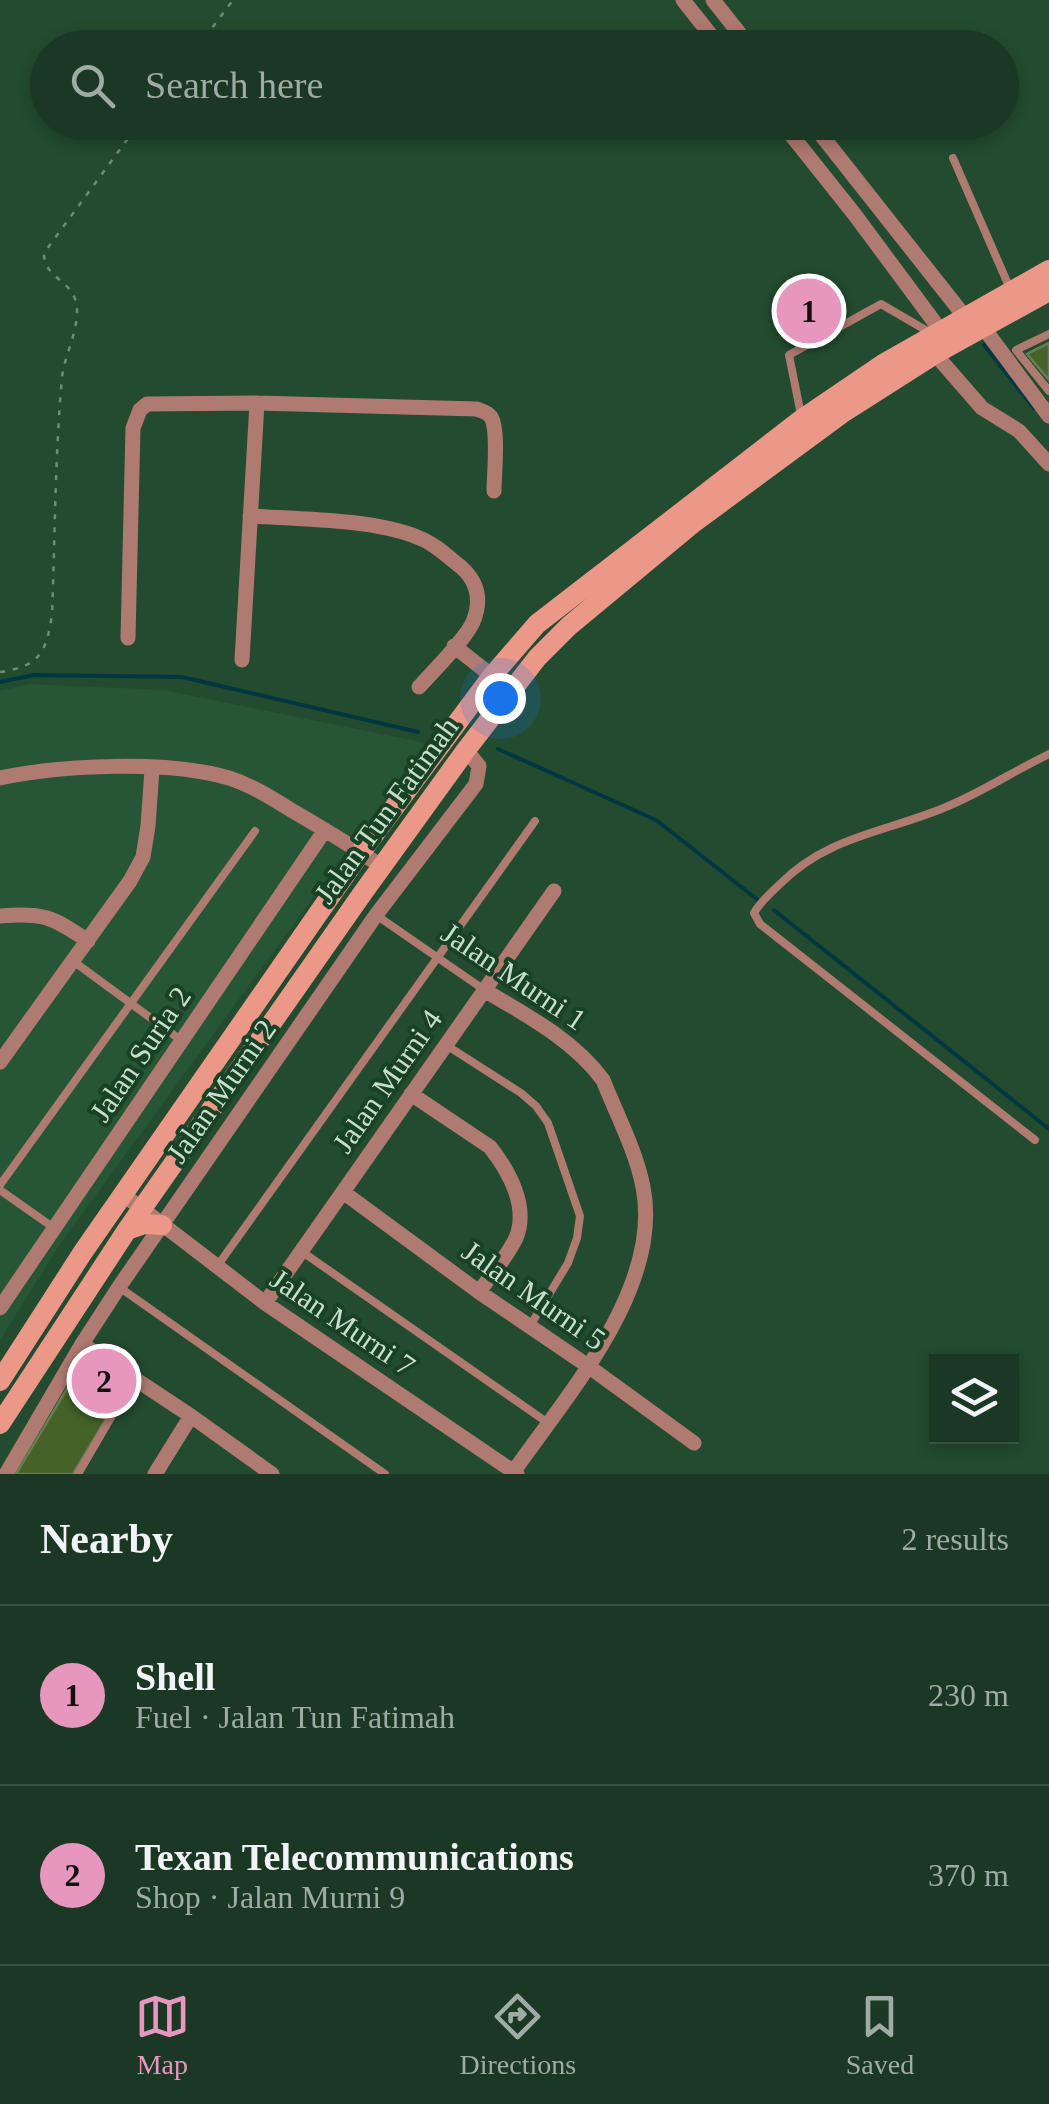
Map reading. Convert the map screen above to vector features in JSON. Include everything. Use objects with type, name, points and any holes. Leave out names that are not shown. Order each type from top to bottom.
[{"type":"main road","name":"Jalan Tun Fatimah","points":[[974,322],[1011,291],[1049,270]]},
{"type":"main road","name":"Jalan Tun Fatimah","points":[[0,1382],[84,1252],[361,852],[492,676],[538,624],[802,419],[883,364],[1049,291]]},
{"type":"main road","name":"Jalan Tun Fatimah","points":[[0,1424],[142,1208],[522,676],[570,626],[692,524],[937,340]]},
{"type":"main road","points":[[127,1230],[144,1224],[162,1225]]},
{"type":"street","points":[[683,0],[707,30]]},
{"type":"street","points":[[714,0],[737,30]]},
{"type":"street","points":[[796,140],[855,215],[968,394],[982,408],[1019,431],[1049,464]]},
{"type":"street","points":[[825,140],[1049,416]]},
{"type":"street","points":[[128,638],[133,428],[140,410],[148,404],[257,402],[486,412],[494,429],[494,490]]},
{"type":"street","points":[[242,660],[257,402]]},
{"type":"street","points":[[250,516],[401,531],[422,538],[472,577],[478,592],[472,626],[420,686]]},
{"type":"street","points":[[454,646],[492,676]]},
{"type":"street","name":"Jalan Murni 2","points":[[6,1474],[119,1287],[376,915],[476,784],[479,766],[466,750]]},
{"type":"street","points":[[0,778],[82,767],[193,770],[233,779],[275,800],[382,868]]},
{"type":"street","points":[[0,1062],[130,882],[143,857],[152,769]]},
{"type":"street","name":"Jalan Suria 2","points":[[0,1308],[325,830]]},
{"type":"street","name":"Jalan Murni 4","points":[[265,1303],[554,891]]},
{"type":"street","points":[[0,916],[32,913],[59,922],[88,941]]},
{"type":"street","name":"Jalan Murni 1","points":[[484,990],[540,1024],[595,1068],[604,1080],[643,1186],[646,1207],[635,1278],[627,1301],[515,1473]]},
{"type":"street","points":[[412,1094],[490,1147],[516,1192],[520,1212],[516,1237],[479,1292]]},
{"type":"street","name":"Jalan Murni 5","points":[[343,1192],[694,1443]]},
{"type":"street","name":"Jalan Murni 7","points":[[124,1195],[265,1303],[515,1473]]},
{"type":"street","points":[[82,1344],[272,1474]]},
{"type":"street","points":[[155,1474],[191,1416]]},
{"type":"lane","points":[[953,158],[1011,291]]},
{"type":"lane","points":[[802,419],[789,356],[880,304],[937,340]]},
{"type":"lane","points":[[1049,334],[1016,350],[1049,391]]},
{"type":"lane","points":[[1035,1140],[760,924],[754,912],[798,866],[823,851],[931,814],[1049,754]]},
{"type":"lane","points":[[217,1267],[535,821]]},
{"type":"lane","points":[[54,1228],[0,1188],[255,831]]},
{"type":"lane","name":"Jalan Murni 1","points":[[376,915],[484,990]]},
{"type":"lane","points":[[73,961],[182,1041]]},
{"type":"lane","points":[[446,1045],[521,1092],[536,1106],[548,1123],[580,1216],[568,1263],[529,1326]]},
{"type":"lane","points":[[301,1252],[548,1423]]},
{"type":"lane","points":[[119,1287],[385,1474]]},
{"type":"lane","points":[[78,1474],[134,1378]]},
{"type":"path","points":[[210,30],[233,0]]},
{"type":"path","points":[[0,672],[28,666],[41,654],[52,615],[63,372],[77,308],[74,291],[46,266],[44,253],[127,140]]},
{"type":"shaded area","points":[[30,684],[163,690],[426,743],[58,1247],[0,1340],[0,691]]},
{"type":"building","points":[[1049,343],[1049,380],[1027,354]]},
{"type":"building","points":[[77,1372],[119,1397],[73,1474],[16,1474]]},
{"type":"waterway","points":[[984,345],[1034,408]]},
{"type":"waterway","points":[[0,682],[34,675],[182,677],[418,732]]},
{"type":"waterway","points":[[498,749],[656,820],[758,900]]},
{"type":"waterway","points":[[774,910],[1049,1129]]},
{"type":"place","name":"Shell","points":[[809,311]]},
{"type":"place","name":"Texan Telecommunications","points":[[104,1381]]}]
